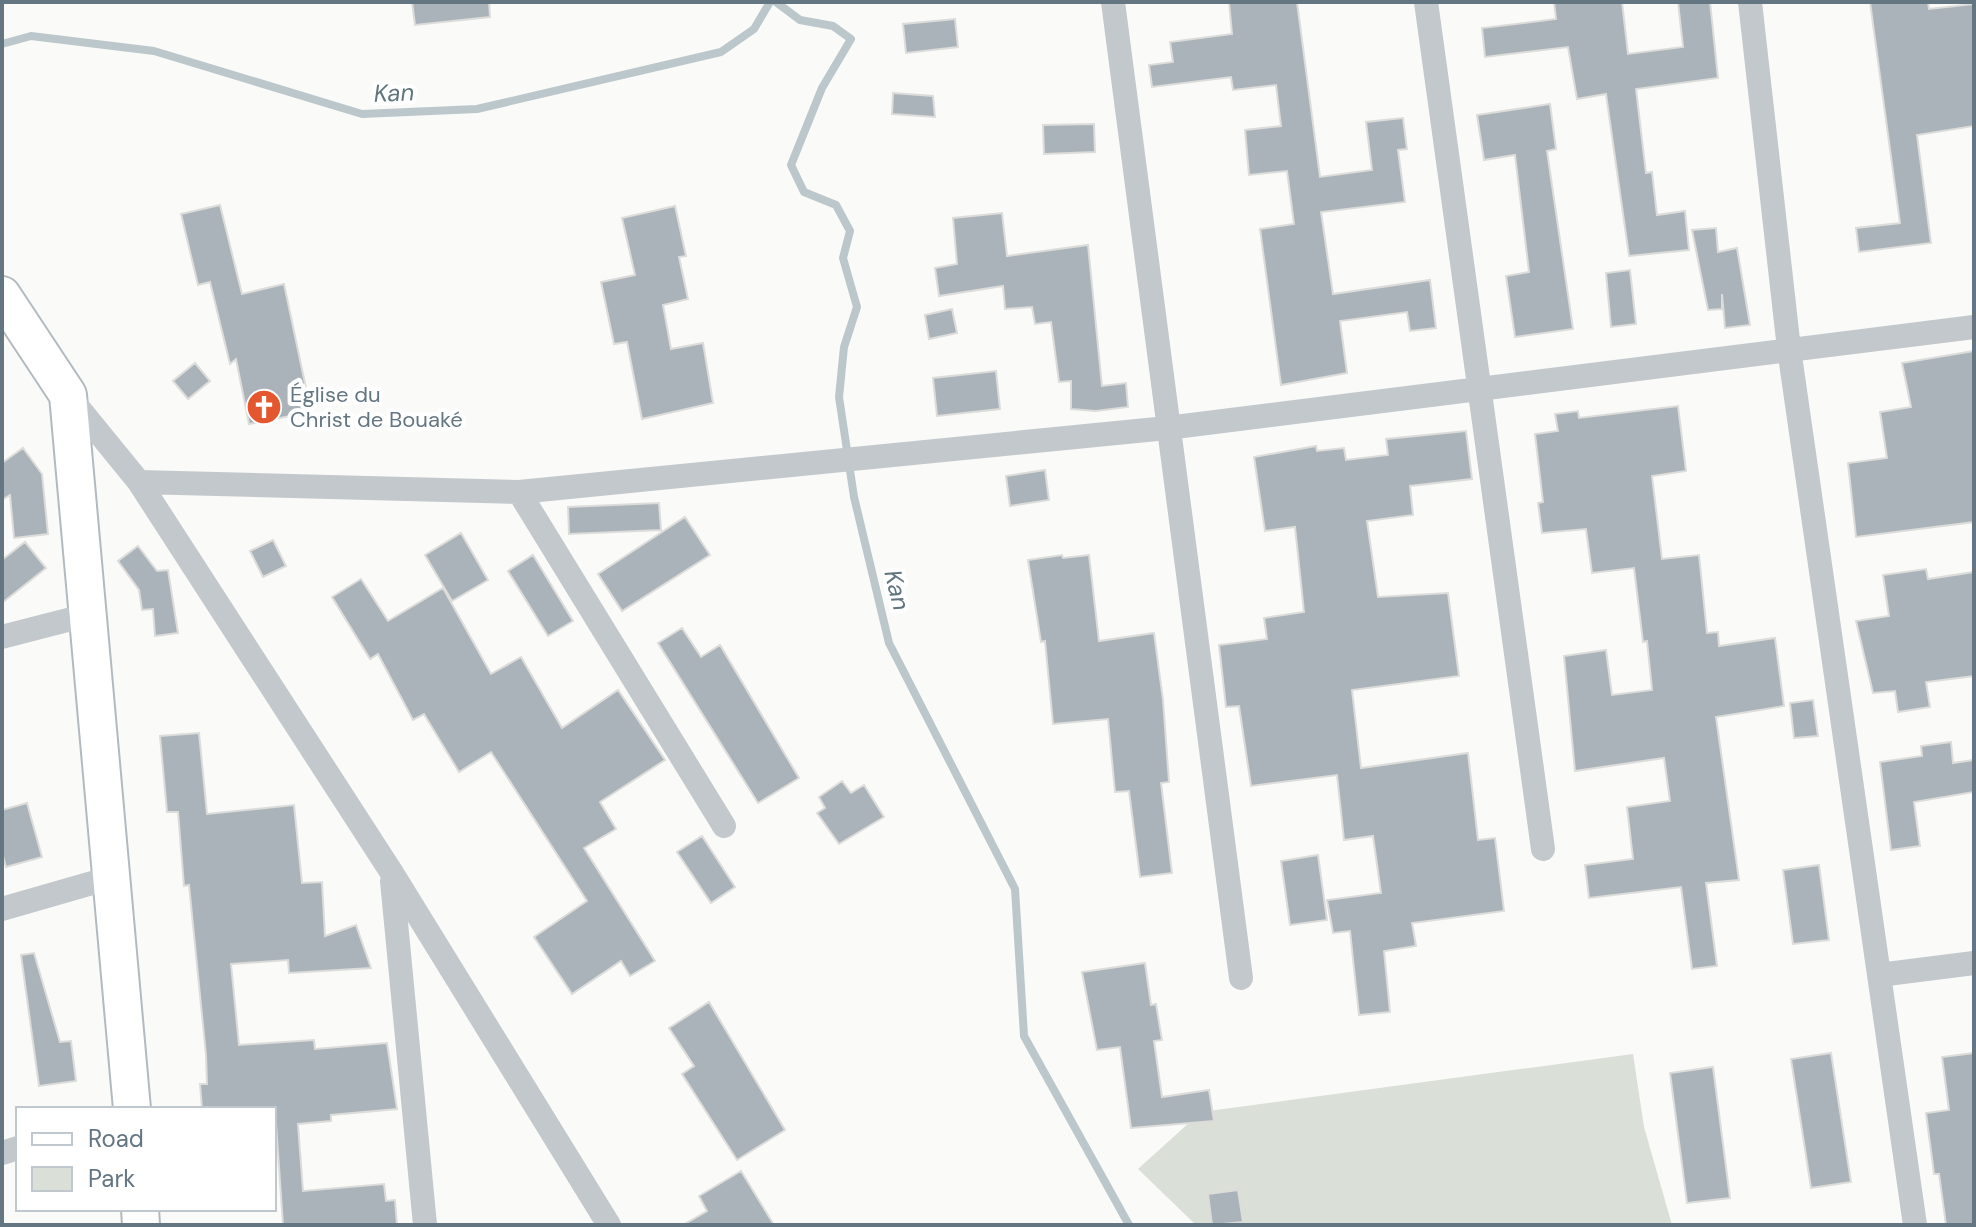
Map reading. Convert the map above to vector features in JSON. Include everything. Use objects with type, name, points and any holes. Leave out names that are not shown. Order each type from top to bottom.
[{"type":"street","points":[[1113,2],[1241,978]]},
{"type":"street","points":[[1426,2],[1543,849]]},
{"type":"street","points":[[1750,2],[1789,349],[1915,1225]]},
{"type":"street","points":[[2,295],[68,395],[139,482],[392,873],[609,1225]]},
{"type":"street","points":[[139,482],[519,492],[1167,428],[1974,327]]},
{"type":"street","points":[[68,395],[132,1107]]},
{"type":"street","points":[[519,492],[724,826]]},
{"type":"street","points":[[2,637],[87,615]]},
{"type":"street","points":[[392,873],[425,1225]]},
{"type":"street","points":[[2,909],[113,877]]},
{"type":"street","points":[[1879,975],[1974,963]]},
{"type":"green space","points":[[1633,1054],[1644,1127],[1672,1225],[1196,1225],[1138,1169],[1201,1112]]},
{"type":"building","points":[[412,2],[489,2],[490,17],[415,25]]},
{"type":"building","points":[[1229,2],[1297,2],[1320,177],[1372,170],[1366,122],[1403,118],[1407,149],[1398,150],[1405,202],[1321,212],[1333,294],[1430,280],[1436,328],[1410,331],[1407,312],[1340,321],[1347,373],[1281,385],[1260,229],[1294,224],[1287,171],[1249,175],[1245,130],[1281,126],[1276,85],[1233,90],[1231,77],[1152,87],[1149,65],[1173,62],[1170,42],[1232,34]]},
{"type":"building","points":[[1554,2],[1622,2],[1628,54],[1683,47],[1678,2],[1710,2],[1718,78],[1636,89],[1646,173],[1652,172],[1657,215],[1685,211],[1689,250],[1629,256],[1606,94],[1577,99],[1568,47],[1485,57],[1482,28],[1556,19]]},
{"type":"building","points":[[1870,2],[1928,2],[1929,9],[1974,4],[1974,126],[1917,135],[1931,243],[1859,252],[1856,228],[1900,223]]},
{"type":"building","points":[[955,19],[958,47],[906,53],[903,24]]},
{"type":"building","points":[[893,93],[933,96],[935,117],[892,114]]},
{"type":"building","points":[[1550,104],[1556,149],[1547,151],[1573,329],[1515,337],[1506,276],[1529,272],[1515,155],[1484,160],[1477,115]]},
{"type":"building","points":[[1094,124],[1095,152],[1044,154],[1043,125]]},
{"type":"building","points":[[220,205],[242,294],[284,284],[311,412],[249,424],[236,359],[230,364],[210,282],[198,285],[181,214]]},
{"type":"building","points":[[675,206],[686,256],[679,257],[688,299],[663,305],[671,349],[703,343],[713,403],[642,419],[627,342],[614,344],[601,282],[635,275],[622,218]]},
{"type":"building","points":[[1002,213],[1007,256],[1088,245],[1102,386],[1126,383],[1128,407],[1096,411],[1071,409],[1071,381],[1059,382],[1051,322],[1035,324],[1032,307],[1005,309],[1003,286],[939,296],[935,268],[957,264],[953,218]]},
{"type":"building","points":[[1716,228],[1718,252],[1737,248],[1750,325],[1725,328],[1722,294],[1722,309],[1708,310],[1692,230]]},
{"type":"building","points":[[1630,270],[1636,324],[1611,327],[1606,273]]},
{"type":"building","points":[[952,309],[957,333],[929,339],[925,315]]},
{"type":"building","points":[[1974,351],[1974,522],[1856,537],[1848,463],[1887,458],[1880,412],[1911,407],[1902,363]]},
{"type":"building","points":[[195,363],[210,381],[188,399],[173,381]]},
{"type":"building","points":[[996,371],[1000,409],[937,416],[933,378]]},
{"type":"building","points":[[1678,406],[1686,471],[1652,476],[1662,559],[1699,555],[1707,633],[1718,632],[1719,646],[1775,638],[1784,706],[1716,717],[1739,880],[1706,883],[1717,966],[1692,969],[1681,887],[1589,898],[1585,865],[1633,859],[1627,807],[1670,801],[1664,758],[1575,771],[1564,656],[1606,650],[1612,695],[1652,690],[1647,641],[1643,642],[1634,568],[1592,573],[1586,529],[1542,533],[1538,503],[1543,502],[1535,434],[1558,431],[1555,414],[1578,411],[1579,418]]},
{"type":"building","points":[[1466,431],[1472,479],[1410,486],[1413,515],[1367,521],[1378,597],[1448,593],[1459,676],[1352,690],[1361,768],[1468,753],[1478,840],[1495,838],[1504,911],[1412,923],[1416,946],[1384,951],[1390,1012],[1359,1015],[1350,931],[1333,933],[1327,900],[1381,893],[1373,836],[1344,840],[1337,775],[1251,786],[1239,706],[1226,707],[1219,645],[1267,639],[1264,618],[1304,612],[1295,527],[1265,531],[1254,457],[1316,446],[1317,451],[1344,448],[1346,460],[1388,455],[1386,439]]},
{"type":"building","points":[[23,448],[42,474],[48,534],[14,538],[10,495],[2,500],[2,463]]},
{"type":"building","points":[[1045,470],[1049,500],[1010,506],[1006,476]]},
{"type":"building","points":[[659,503],[661,530],[569,534],[568,507]]},
{"type":"building","points":[[685,517],[710,555],[622,611],[598,574]]},
{"type":"building","points":[[461,533],[488,580],[452,601],[425,555]]},
{"type":"building","points":[[273,540],[286,566],[263,577],[250,551]]},
{"type":"building","points":[[25,542],[46,568],[2,603],[2,560]]},
{"type":"building","points":[[138,546],[157,571],[168,570],[178,633],[155,636],[153,609],[142,610],[139,590],[118,561]]},
{"type":"building","points":[[533,555],[573,621],[548,636],[508,571]]},
{"type":"building","points":[[1062,555],[1063,558],[1089,555],[1099,641],[1154,633],[1169,782],[1161,783],[1172,873],[1140,877],[1129,791],[1115,792],[1108,719],[1053,724],[1045,641],[1041,642],[1028,560]]},
{"type":"building","points":[[1926,569],[1928,579],[1974,572],[1974,676],[1926,682],[1930,707],[1898,712],[1895,691],[1873,693],[1856,621],[1889,616],[1883,575]]},
{"type":"building","points":[[361,579],[388,621],[443,588],[491,674],[521,657],[562,728],[618,690],[665,760],[600,802],[616,829],[584,848],[655,961],[630,976],[621,961],[572,994],[534,937],[587,901],[491,752],[459,772],[424,714],[413,720],[378,654],[370,659],[332,597]]},
{"type":"building","points":[[682,628],[701,657],[720,645],[799,778],[758,803],[658,643]]},
{"type":"building","points":[[1813,700],[1818,736],[1794,738],[1790,703]]},
{"type":"building","points":[[199,733],[207,814],[294,805],[302,883],[322,882],[325,936],[356,925],[371,968],[289,973],[288,960],[231,964],[239,1045],[314,1040],[315,1049],[387,1043],[397,1109],[331,1115],[331,1121],[298,1124],[303,1191],[384,1184],[386,1201],[395,1200],[397,1225],[283,1225],[276,1107],[202,1107],[200,1084],[207,1084],[206,1055],[189,885],[184,886],[178,812],[167,812],[160,736]]},
{"type":"building","points":[[1951,742],[1953,763],[1974,760],[1974,792],[1914,802],[1920,846],[1891,850],[1880,762],[1922,756],[1921,746]]},
{"type":"building","points":[[842,781],[851,793],[864,785],[884,817],[839,844],[817,813],[825,808],[819,797]]},
{"type":"building","points":[[27,803],[42,857],[6,867],[2,852],[2,810]]},
{"type":"building","points":[[702,836],[735,887],[711,903],[677,852]]},
{"type":"building","points":[[1318,855],[1327,920],[1290,925],[1281,861]]},
{"type":"building","points":[[1819,865],[1829,940],[1793,944],[1783,870]]},
{"type":"building","points":[[34,953],[60,1042],[71,1041],[76,1081],[39,1086],[21,955]]},
{"type":"building","points":[[1145,963],[1151,1005],[1156,1004],[1162,1040],[1154,1041],[1162,1097],[1209,1090],[1214,1121],[1131,1128],[1120,1047],[1097,1050],[1082,972]]},
{"type":"building","points":[[709,1002],[785,1130],[737,1160],[682,1074],[694,1066],[669,1028]]},
{"type":"building","points":[[1831,1053],[1851,1182],[1811,1188],[1791,1059]]},
{"type":"building","points":[[1974,1053],[1974,1225],[1946,1225],[1939,1174],[1934,1174],[1926,1113],[1949,1110],[1942,1057]]},
{"type":"building","points":[[1713,1067],[1730,1198],[1687,1203],[1670,1073]]},
{"type":"building","points":[[741,1171],[774,1225],[683,1225],[707,1211],[699,1196]]},
{"type":"building","points":[[1238,1190],[1243,1222],[1212,1225],[1208,1194]]},
{"type":"waterway","name":"Kan","points":[[2,44],[31,36],[154,51],[362,114],[477,109],[721,52],[754,29],[770,2]]},
{"type":"waterway","name":"Kan","points":[[776,2],[800,20],[833,26],[851,39],[822,88],[791,165],[804,192],[836,205],[850,231],[843,258],[857,307],[844,347],[839,397],[854,497],[889,643],[1015,889],[1024,1036],[1129,1225]]},
{"type":"place","name":"Église du Christ de Bouaké","points":[[264,407]]}]
